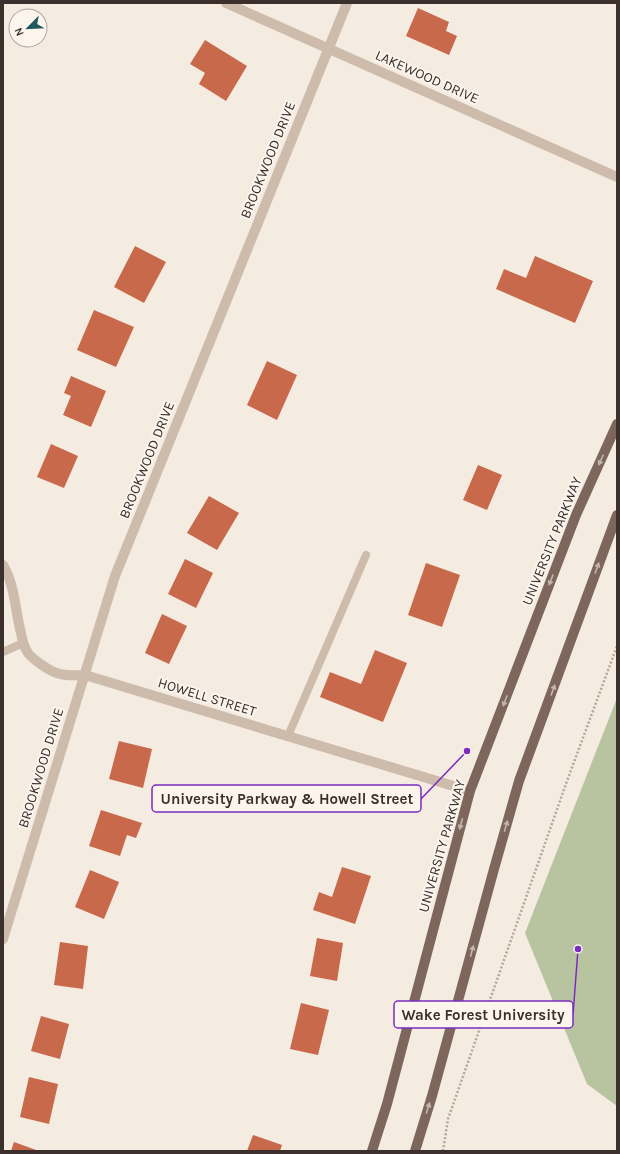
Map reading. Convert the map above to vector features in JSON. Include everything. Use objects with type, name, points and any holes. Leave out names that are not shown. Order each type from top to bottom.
[{"type":"main road","name":"UNIVERSITY PARKWAY","points":[[372,1151],[389,1096],[470,790],[576,515],[617,424]]},
{"type":"main road","points":[[416,1149],[519,782],[617,515]]},
{"type":"street","name":"LAKEWOOD DRIVE","points":[[226,3],[617,177]]},
{"type":"street","name":"BROOKWOOD DRIVE","points":[[3,939],[115,576],[346,3]]},
{"type":"street","name":"HOWELL STREET","points":[[3,565],[15,597],[23,643],[33,658],[48,670],[66,676],[85,675],[470,790]]},
{"type":"lane","points":[[288,736],[366,555]]},
{"type":"lane","points":[[3,652],[23,643]]},
{"type":"path","points":[[443,1151],[448,1119],[566,781],[617,646]]},
{"type":"green space","points":[[617,698],[617,1106],[587,1084],[525,933]]},
{"type":"building","points":[[418,8],[449,22],[446,31],[457,36],[449,55],[406,36]]},
{"type":"building","points":[[205,40],[247,66],[226,101],[199,84],[205,73],[190,64]]},
{"type":"building","points":[[135,246],[166,262],[144,303],[114,287]]},
{"type":"building","points":[[535,256],[593,281],[575,323],[496,289],[504,269],[526,278]]},
{"type":"building","points":[[94,310],[134,327],[116,367],[77,350]]},
{"type":"building","points":[[267,361],[297,375],[277,420],[247,405]]},
{"type":"building","points":[[71,376],[106,391],[91,427],[63,415],[71,396],[64,393]]},
{"type":"building","points":[[51,444],[78,456],[64,488],[37,477]]},
{"type":"building","points":[[478,465],[502,475],[487,510],[463,500]]},
{"type":"building","points":[[209,496],[239,513],[217,550],[187,533]]},
{"type":"building","points":[[185,559],[213,573],[196,608],[168,594]]},
{"type":"building","points":[[426,563],[460,575],[442,627],[408,615]]},
{"type":"building","points":[[162,614],[187,626],[169,664],[145,653]]},
{"type":"building","points":[[375,650],[407,663],[383,722],[320,697],[330,672],[361,684]]},
{"type":"building","points":[[119,741],[152,749],[143,788],[109,779]]},
{"type":"building","points":[[101,810],[142,823],[136,838],[127,835],[120,856],[89,846]]},
{"type":"building","points":[[342,867],[371,876],[355,924],[313,910],[319,892],[332,897]]},
{"type":"building","points":[[90,870],[119,882],[104,919],[75,907]]},
{"type":"building","points":[[317,938],[343,943],[337,981],[310,976]]},
{"type":"building","points":[[60,942],[88,946],[83,989],[54,985]]},
{"type":"building","points":[[301,1003],[329,1010],[318,1055],[290,1049]]},
{"type":"building","points":[[41,1016],[69,1024],[60,1059],[31,1051]]},
{"type":"building","points":[[29,1077],[58,1084],[49,1124],[20,1117]]},
{"type":"building","points":[[253,1135],[282,1145],[280,1151],[247,1151]]},
{"type":"building","points":[[14,1142],[39,1151],[11,1151]]},
{"type":"place","name":"University Parkway & Howell Street","points":[[467,751]]},
{"type":"place","name":"Wake Forest University","points":[[578,949]]}]
